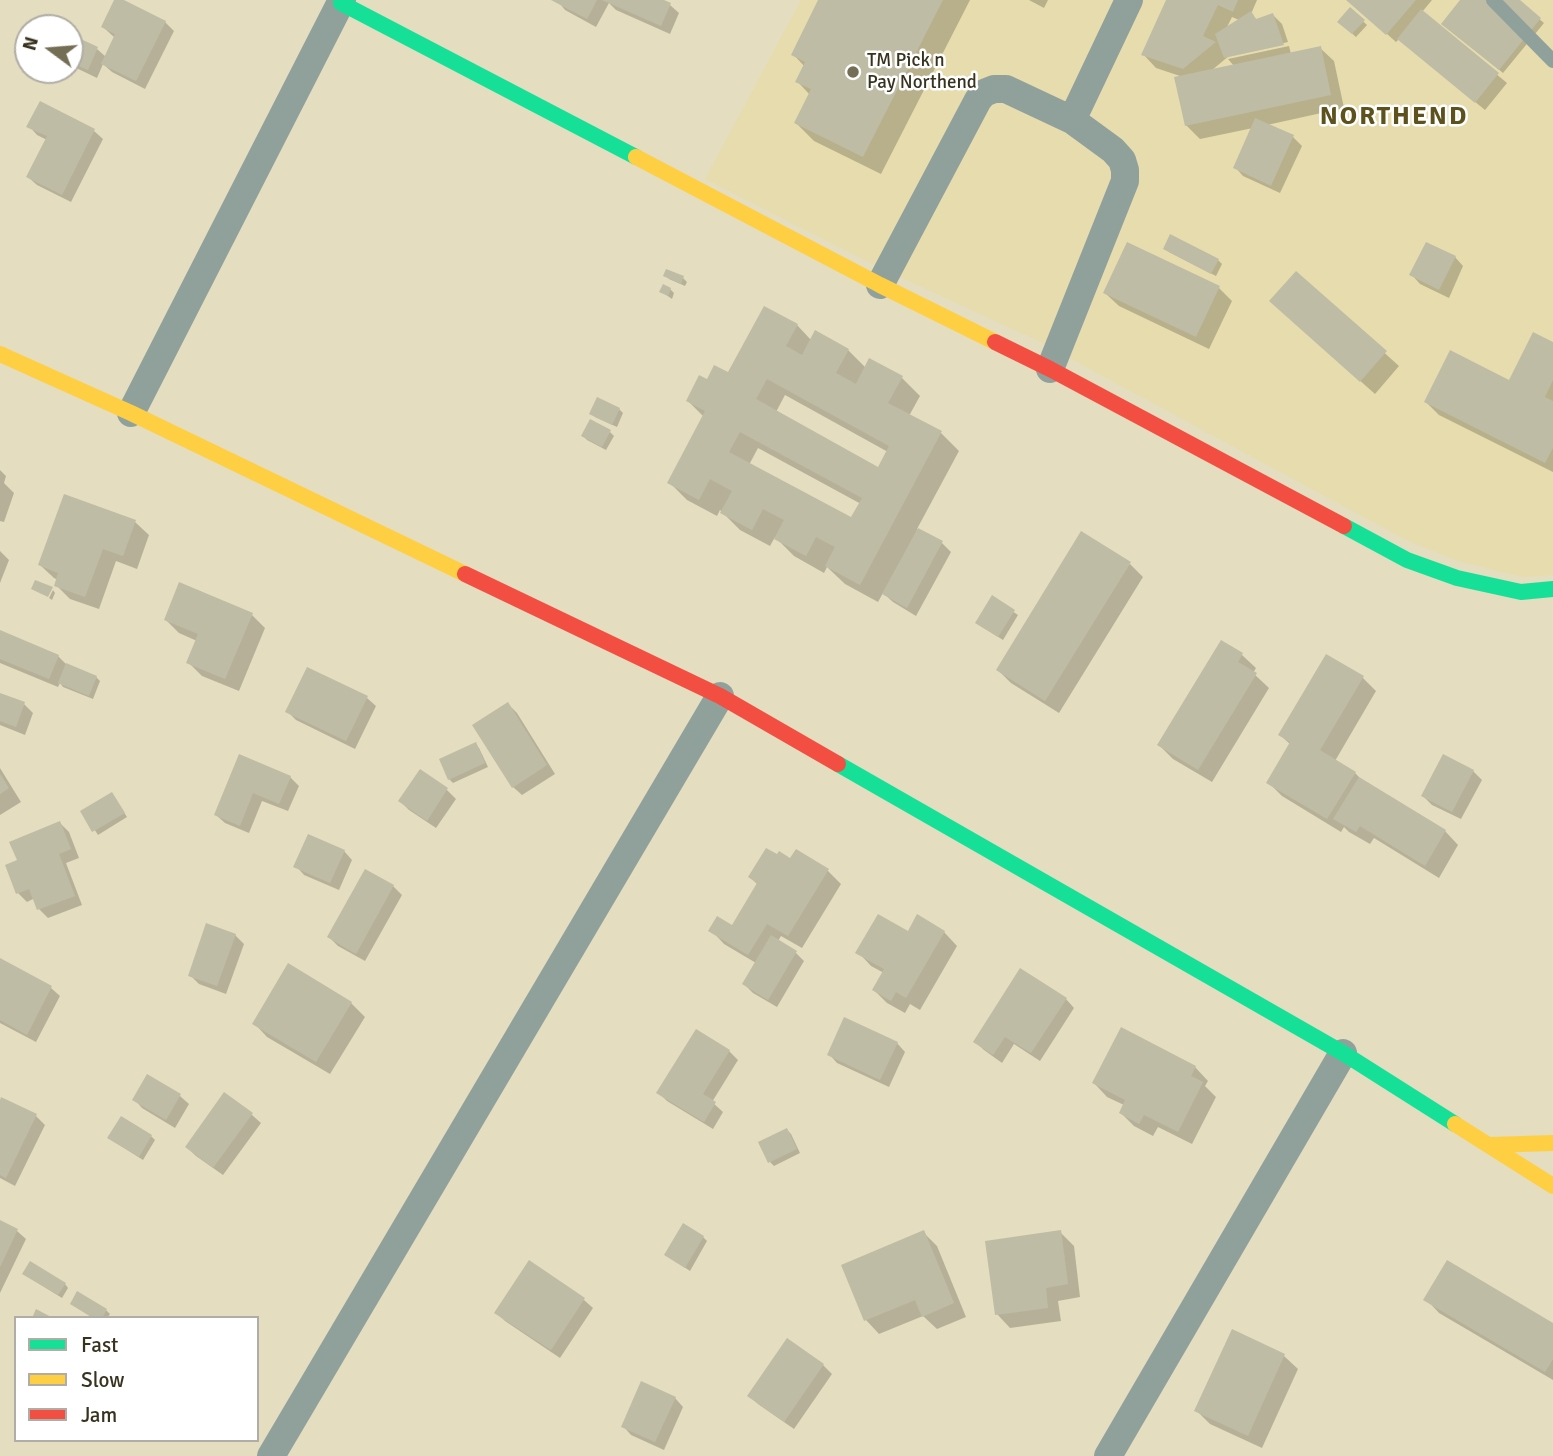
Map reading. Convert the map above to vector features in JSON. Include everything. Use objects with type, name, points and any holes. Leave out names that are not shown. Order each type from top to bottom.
[{"type":"street","points":[[1072,120],[1129,0]]},
{"type":"street","points":[[131,413],[342,2],[880,285],[1050,369],[1407,560],[1457,578],[1521,592],[1553,589]]},
{"type":"street","points":[[880,285],[984,93],[993,89],[1006,89],[1072,120],[1113,150],[1122,160],[1125,181],[1050,369]]},
{"type":"street","points":[[0,354],[131,413],[720,696],[1343,1054],[1553,1185]]},
{"type":"street","points":[[271,1456],[720,696]]},
{"type":"street","points":[[1108,1456],[1343,1054]]},
{"type":"street","points":[[1489,1145],[1553,1143]]},
{"type":"lane","points":[[1493,0],[1553,61]]},
{"type":"shaded area","points":[[801,0],[1553,0],[1553,575],[1522,577],[1458,561],[1406,540],[1036,340],[870,263],[705,179]]},
{"type":"building","points":[[114,0],[124,0],[166,21],[136,81],[101,64],[115,34],[101,27]]},
{"type":"building","points":[[551,0],[597,0],[587,19]]},
{"type":"building","points":[[602,0],[664,0],[671,3],[661,26]]},
{"type":"building","name":"TM Pick n Pay Northend","points":[[818,0],[943,0],[863,157],[794,123],[811,89],[795,82],[805,62],[791,55]]},
{"type":"building","points":[[1166,0],[1238,0],[1233,12],[1218,5],[1203,36],[1216,42],[1183,69],[1141,55]]},
{"type":"building","points":[[1346,0],[1416,0],[1386,35]]},
{"type":"building","points":[[1460,0],[1520,0],[1541,18],[1499,70],[1441,24]]},
{"type":"building","points":[[1350,7],[1365,20],[1352,34],[1337,22]]},
{"type":"building","points":[[1421,9],[1499,73],[1475,103],[1397,39]]},
{"type":"building","points":[[1251,11],[1256,19],[1273,13],[1284,45],[1224,58],[1215,34]]},
{"type":"building","points":[[84,40],[98,47],[88,70],[84,68]]},
{"type":"building","points":[[1321,46],[1331,95],[1185,126],[1174,77]]},
{"type":"building","points":[[40,101],[95,129],[62,195],[26,177],[47,136],[26,127]]},
{"type":"building","points":[[1255,118],[1294,135],[1271,186],[1233,168]]},
{"type":"building","points":[[1170,234],[1219,259],[1211,274],[1163,249]]},
{"type":"building","points":[[1127,242],[1220,286],[1196,337],[1103,293]]},
{"type":"building","points":[[1426,242],[1456,256],[1439,290],[1409,275]]},
{"type":"building","points":[[666,269],[684,276],[681,284],[663,276]]},
{"type":"building","points":[[1296,271],[1387,351],[1360,382],[1269,301]]},
{"type":"building","points":[[663,284],[671,288],[668,296],[659,292]]},
{"type":"building","points":[[764,306],[798,324],[786,346],[802,355],[815,330],[849,349],[836,373],[856,384],[869,358],[903,376],[888,403],[942,431],[860,585],[825,566],[835,547],[816,537],[806,556],[774,539],[784,520],[763,509],[752,530],[720,513],[732,491],[710,479],[699,500],[667,483],[705,411],[686,401],[699,375],[707,379],[714,365],[728,372]],"holes":[[[767,379],[889,446],[878,467],[756,399]],[[740,432],[862,498],[851,517],[729,452]]]},
{"type":"building","points":[[1533,332],[1553,342],[1553,380],[1545,397],[1553,401],[1553,448],[1545,463],[1424,402],[1450,350],[1509,380]]},
{"type":"building","points":[[597,397],[620,408],[612,425],[589,414]]},
{"type":"building","points":[[590,419],[611,430],[602,447],[581,436]]},
{"type":"building","points":[[64,494],[136,520],[123,556],[103,549],[85,597],[54,586],[58,573],[38,565]]},
{"type":"building","points":[[918,528],[943,541],[907,608],[882,594]]},
{"type":"building","points":[[1081,531],[1131,562],[1045,701],[996,670]]},
{"type":"building","points":[[35,580],[53,587],[48,597],[31,589]]},
{"type":"building","points":[[179,582],[253,613],[225,679],[186,663],[198,634],[164,620]]},
{"type":"building","points":[[992,595],[1015,610],[998,637],[975,623]]},
{"type":"building","points":[[0,630],[59,655],[49,679],[0,659]]},
{"type":"building","points":[[1221,640],[1243,653],[1238,662],[1257,673],[1198,770],[1157,745]]},
{"type":"building","points":[[1326,654],[1364,676],[1320,750],[1356,772],[1327,819],[1266,783],[1290,742],[1278,735]]},
{"type":"building","points":[[66,663],[97,676],[89,696],[58,683]]},
{"type":"building","points":[[307,667],[368,696],[346,741],[285,712]]},
{"type":"building","points":[[0,693],[25,702],[16,727],[0,721]]},
{"type":"building","points":[[508,702],[547,765],[512,788],[472,725]]},
{"type":"building","points":[[476,742],[485,763],[448,780],[439,759]]},
{"type":"building","points":[[239,754],[291,776],[279,804],[253,793],[240,826],[214,815]]},
{"type":"building","points":[[1443,754],[1474,770],[1452,812],[1421,796]]},
{"type":"building","points":[[420,769],[448,788],[427,821],[398,801]]},
{"type":"building","points":[[0,774],[9,788],[0,794]]},
{"type":"building","points":[[1359,777],[1446,830],[1425,866],[1360,826],[1356,832],[1333,819]]},
{"type":"building","points":[[112,792],[125,813],[92,832],[80,811]]},
{"type":"building","points":[[60,821],[71,849],[59,854],[75,896],[37,910],[29,889],[16,894],[5,865],[17,860],[9,842]]},
{"type":"building","points":[[308,834],[345,850],[330,883],[293,867]]},
{"type":"building","points":[[766,848],[777,854],[779,851],[790,858],[796,849],[829,869],[788,936],[767,924],[748,955],[708,931],[717,916],[732,925],[757,883],[748,877]]},
{"type":"building","points":[[365,869],[394,885],[356,954],[327,937]]},
{"type":"building","points":[[878,914],[908,931],[917,914],[945,931],[906,998],[896,992],[891,1001],[872,990],[884,969],[855,953]]},
{"type":"building","points":[[206,923],[236,934],[217,986],[188,976]]},
{"type":"building","points":[[771,935],[797,951],[768,1000],[742,984]]},
{"type":"building","points":[[0,958],[52,986],[27,1035],[0,1020]]},
{"type":"building","points":[[288,963],[352,1002],[316,1062],[252,1024]]},
{"type":"building","points":[[1020,968],[1067,998],[1031,1053],[1005,1037],[993,1055],[973,1042]]},
{"type":"building","points":[[844,1017],[898,1042],[880,1080],[827,1055]]},
{"type":"building","points":[[1121,1027],[1196,1066],[1191,1076],[1203,1082],[1178,1132],[1144,1115],[1139,1124],[1119,1113],[1125,1100],[1092,1083]]},
{"type":"building","points":[[696,1029],[730,1050],[703,1094],[716,1102],[704,1122],[656,1093]]},
{"type":"building","points":[[147,1074],[181,1094],[166,1120],[132,1100]]},
{"type":"building","points":[[224,1092],[253,1113],[213,1168],[185,1147]]},
{"type":"building","points":[[1,1097],[37,1114],[6,1178],[0,1175]]},
{"type":"building","points":[[121,1116],[152,1135],[139,1157],[107,1138]]},
{"type":"building","points":[[787,1128],[797,1149],[768,1163],[758,1142]]},
{"type":"building","points":[[0,1220],[18,1229],[0,1267]]},
{"type":"building","points":[[683,1223],[704,1236],[685,1268],[664,1255]]},
{"type":"building","points":[[924,1230],[954,1303],[922,1317],[915,1300],[864,1321],[841,1265]]},
{"type":"building","points":[[1061,1230],[1068,1284],[1046,1288],[1048,1308],[995,1315],[985,1241]]},
{"type":"building","points":[[529,1260],[585,1298],[551,1350],[494,1313]]},
{"type":"building","points":[[1447,1260],[1553,1323],[1553,1359],[1545,1372],[1423,1300]]},
{"type":"building","points":[[30,1261],[66,1283],[58,1295],[22,1274]]},
{"type":"building","points":[[77,1291],[107,1309],[103,1316],[90,1316],[70,1304]]},
{"type":"building","points":[[36,1309],[49,1316],[33,1316]]},
{"type":"building","points":[[1232,1329],[1285,1354],[1248,1436],[1194,1411]]},
{"type":"building","points":[[787,1338],[824,1364],[784,1422],[747,1396]]},
{"type":"building","points":[[641,1381],[676,1397],[655,1442],[621,1427]]},
{"type":"traffic: fast","points":[[341,3],[636,157]]},
{"type":"traffic: fast","points":[[1344,526],[1407,560],[1457,578],[1521,592],[1553,589]]},
{"type":"traffic: fast","points":[[838,764],[1343,1053],[1455,1124]]},
{"type":"traffic: slow","points":[[636,157],[995,342]]},
{"type":"traffic: slow","points":[[0,354],[131,413],[465,574]]},
{"type":"traffic: slow","points":[[1455,1124],[1553,1186]]},
{"type":"traffic: slow","points":[[1489,1145],[1553,1143]]},
{"type":"traffic: jam","points":[[995,342],[1344,526]]},
{"type":"traffic: jam","points":[[465,574],[720,696],[838,764]]},
{"type":"place","name":"TM Pick n Pay Northend","points":[[853,72]]},
{"type":"district","name":"NORTHEND","points":[[1394,117]]}]
